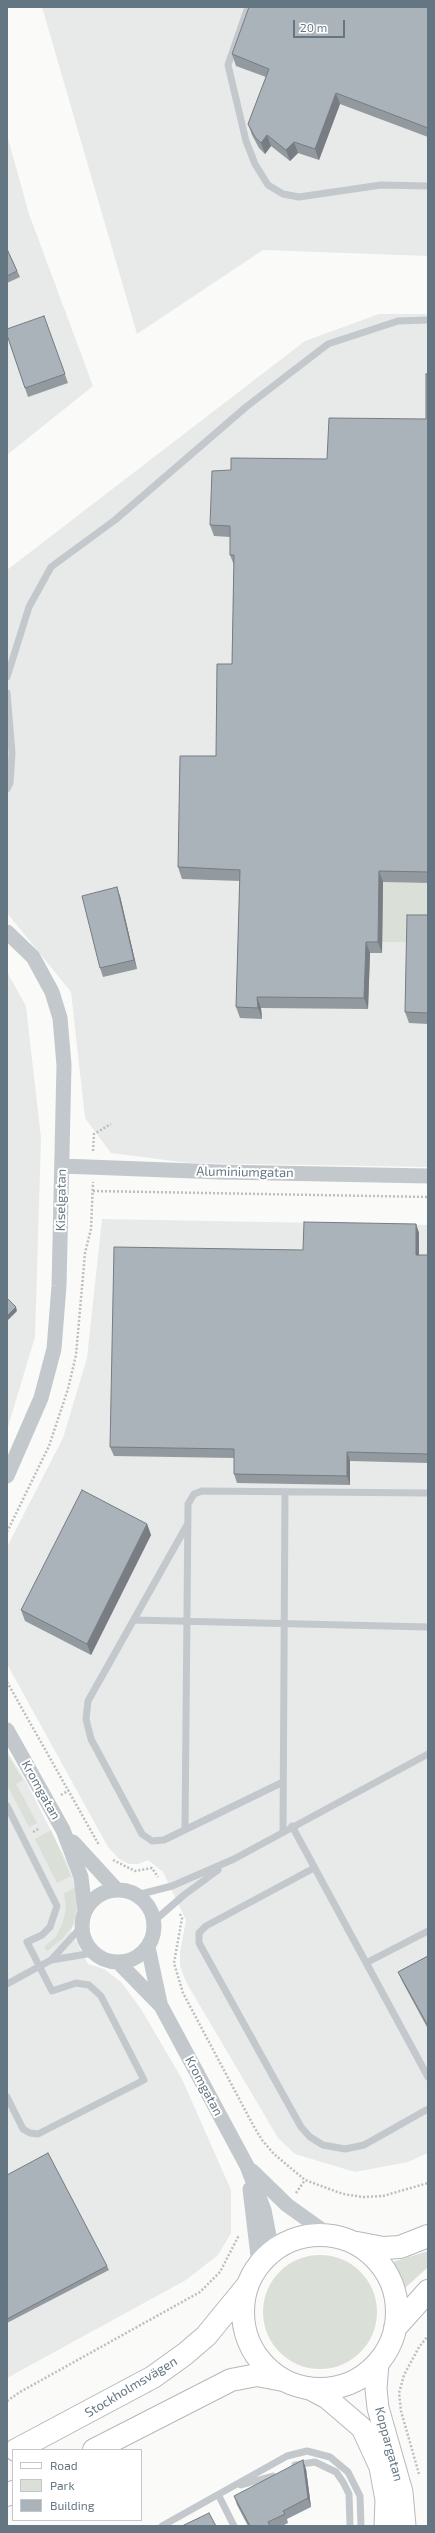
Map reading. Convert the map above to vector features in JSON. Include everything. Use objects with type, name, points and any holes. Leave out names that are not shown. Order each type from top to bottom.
[{"type":"highway","points":[[286,2381],[272,2372],[261,2361],[250,2343],[243,2317],[248,2285],[266,2258],[296,2238],[312,2235],[329,2235],[352,2242],[383,2248],[400,2247],[428,2236]]},
{"type":"highway","points":[[96,2449],[231,2380],[257,2375],[286,2381],[308,2388],[323,2389],[346,2384],[366,2373],[378,2362],[389,2346],[395,2328],[396,2299],[389,2278],[376,2259],[352,2242]]},
{"type":"highway","name":"Stockholmsvägen","points":[[18,2449],[153,2377],[185,2354],[206,2336],[248,2285]]},
{"type":"highway","points":[[395,2328],[428,2291]]},
{"type":"street","name":"Kiselgatan","points":[[7,932],[33,957],[52,992],[60,1018],[64,1066],[59,1286],[54,1349],[41,1398],[7,1476]]},
{"type":"street","name":"Aluminiumgatan","points":[[62,1166],[220,1172],[428,1176]]},
{"type":"street","name":"Kromgatan","points":[[7,1730],[63,1830],[81,1877],[83,1919]]},
{"type":"street","name":"Kromgatan","points":[[63,1830],[106,1881],[116,1889]]},
{"type":"street","points":[[116,1889],[137,1895],[146,1902],[154,1921],[154,1934],[148,1947],[135,1958],[118,1962],[108,1961],[93,1953],[85,1941],[83,1919],[98,1896],[116,1889]]},
{"type":"street","name":"Kromgatan","points":[[148,1947],[161,2006],[247,2166],[264,2210],[266,2258]]},
{"type":"street","name":"Kromgatan","points":[[118,1962],[161,2006]]},
{"type":"street","name":"Kromgatan","points":[[247,2166],[287,2205],[329,2235]]},
{"type":"street","name":"Koppargatan","points":[[378,2362],[376,2389],[378,2408],[402,2492],[404,2526]]},
{"type":"street","name":"Koppargatan","points":[[308,2388],[327,2398],[362,2428],[380,2467],[386,2500],[385,2526]]},
{"type":"lane","points":[[248,7],[228,65],[246,140],[255,164],[268,185],[283,194],[299,197],[380,185],[428,186]]},
{"type":"lane","points":[[7,677],[29,607],[51,567],[115,520],[246,407],[328,344],[398,321],[428,320]]},
{"type":"lane","points":[[7,693],[12,753],[10,783],[7,789]]},
{"type":"lane","points":[[185,1830],[188,1504],[194,1494],[202,1491],[428,1493]]},
{"type":"lane","points":[[283,1831],[286,1492]]},
{"type":"lane","points":[[188,1524],[88,1701],[86,1719],[90,1739],[142,1834],[152,1841],[164,1840],[283,1782]]},
{"type":"lane","points":[[134,1620],[428,1628]]},
{"type":"lane","points":[[154,1921],[175,1905],[184,1895],[234,1859],[292,1826],[428,1754]]},
{"type":"lane","points":[[7,1806],[57,1906],[50,1927],[42,1935],[27,1942],[52,1991],[76,1983],[89,1986],[101,1996],[144,2080],[38,2134],[30,2133],[23,2129],[7,2096]]},
{"type":"lane","points":[[292,1826],[428,2077]]},
{"type":"lane","points":[[137,1895],[164,1888],[234,1859]]},
{"type":"lane","points":[[314,1868],[206,1926],[199,1933],[199,1943],[301,2127],[310,2138],[323,2145],[345,2149],[364,2145],[428,2109]]},
{"type":"lane","points":[[51,1960],[83,1919]]},
{"type":"lane","points":[[366,1963],[428,1931]]},
{"type":"lane","points":[[7,1984],[51,1960],[93,1953]]},
{"type":"lane","points":[[162,2526],[219,2496],[234,2486],[296,2452],[319,2453],[340,2464],[355,2483],[361,2508],[361,2526]]},
{"type":"lane","points":[[234,2486],[266,2480],[303,2462],[315,2462],[336,2472],[343,2482],[349,2494],[350,2526]]},
{"type":"lane","points":[[219,2496],[234,2526]]},
{"type":"path","points":[[93,1191],[428,1197]]},
{"type":"path","points":[[7,1682],[104,1850]]},
{"type":"path","points":[[108,1855],[122,1866],[135,1871],[152,1868],[164,1888]]},
{"type":"path","points":[[175,1905],[182,1918],[174,1963],[183,1994],[253,2125],[262,2140],[274,2154],[305,2180],[330,2191],[363,2198],[404,2192],[428,2183]]},
{"type":"path","points":[[7,2401],[20,2392],[200,2292],[220,2272],[242,2231]]},
{"type":"path","points":[[420,2478],[401,2411],[399,2393],[404,2375],[419,2347],[428,2336]]},
{"type":"shaded area","points":[[42,7],[428,7],[428,256],[263,250],[137,334]]},
{"type":"shaded area","points":[[7,135],[29,214],[93,386],[7,455]]},
{"type":"shaded area","points":[[379,314],[428,314],[428,1167],[189,1163],[111,1153],[85,1118],[71,992],[7,913],[7,570],[305,341]]},
{"type":"shaded area","points":[[7,972],[26,1006],[41,1138],[35,1337],[7,1430]]},
{"type":"shaded area","points":[[102,1219],[428,1225],[428,2153],[408,2162],[355,2172],[295,2154],[278,2138],[186,1982],[180,1966],[180,1952],[186,1920],[163,1872],[148,1860],[138,1864],[129,1864],[119,1859],[108,1847],[7,1664],[7,1547],[63,1438],[87,1358]]},
{"type":"shaded area","points":[[7,1751],[25,1780],[66,1860],[77,1888],[78,1905],[76,1919],[71,1931],[88,1964],[104,1969],[121,1982],[141,2009],[182,2079],[231,2190],[231,2233],[218,2255],[186,2280],[7,2378]]},
{"type":"green space","points":[[383,882],[428,883],[428,926],[411,942],[382,942]]},
{"type":"green space","points":[[7,1754],[23,1780],[16,1784],[37,1823],[29,1827],[7,1785]]},
{"type":"green space","points":[[51,1830],[71,1876],[57,1883],[35,1839]]},
{"type":"green space","points":[[75,1888],[77,1908],[73,1925],[62,1939],[47,1951],[44,1947],[56,1937],[62,1924],[66,1909],[64,1893]]},
{"type":"green space","points":[[428,2251],[428,2267],[405,2288],[393,2262]]},
{"type":"green space","points":[[320,2255],[342,2259],[360,2272],[373,2290],[377,2312],[373,2334],[360,2352],[342,2365],[320,2369],[298,2365],[280,2352],[267,2334],[263,2312],[267,2290],[280,2272],[298,2259]]},
{"type":"building","points":[[249,7],[428,7],[428,128],[336,93],[315,149],[294,142],[286,150],[267,135],[261,143],[255,137],[248,124],[269,69],[232,54]]},
{"type":"building","points":[[7,249],[17,271],[7,276]]},
{"type":"building","points":[[44,316],[65,374],[25,388],[7,335],[7,329]]},
{"type":"building","points":[[426,374],[428,374],[428,872],[379,871],[378,942],[366,942],[364,998],[257,997],[258,1008],[236,1007],[240,870],[178,867],[180,756],[216,756],[217,664],[232,664],[234,555],[230,555],[230,526],[210,525],[212,471],[231,470],[231,458],[327,459],[329,418],[426,419]]},
{"type":"building","points":[[117,887],[134,960],[100,968],[82,896]]},
{"type":"building","points":[[407,915],[428,915],[428,1013],[405,1012]]},
{"type":"building","points":[[304,1222],[416,1224],[416,1255],[428,1255],[428,1454],[347,1452],[347,1476],[234,1474],[234,1449],[110,1447],[114,1247],[303,1250]]},
{"type":"building","points":[[7,1298],[16,1307],[7,1316]]},
{"type":"building","points":[[82,1490],[147,1524],[87,1644],[21,1610]]},
{"type":"building","points":[[428,1956],[428,2026],[398,1972]]},
{"type":"building","points":[[48,2153],[107,2266],[7,2319],[7,2175]]},
{"type":"building","points":[[303,2460],[308,2498],[283,2511],[285,2514],[268,2522],[270,2526],[250,2526],[234,2496]]},
{"type":"building","points":[[209,2513],[216,2526],[182,2526]]}]
